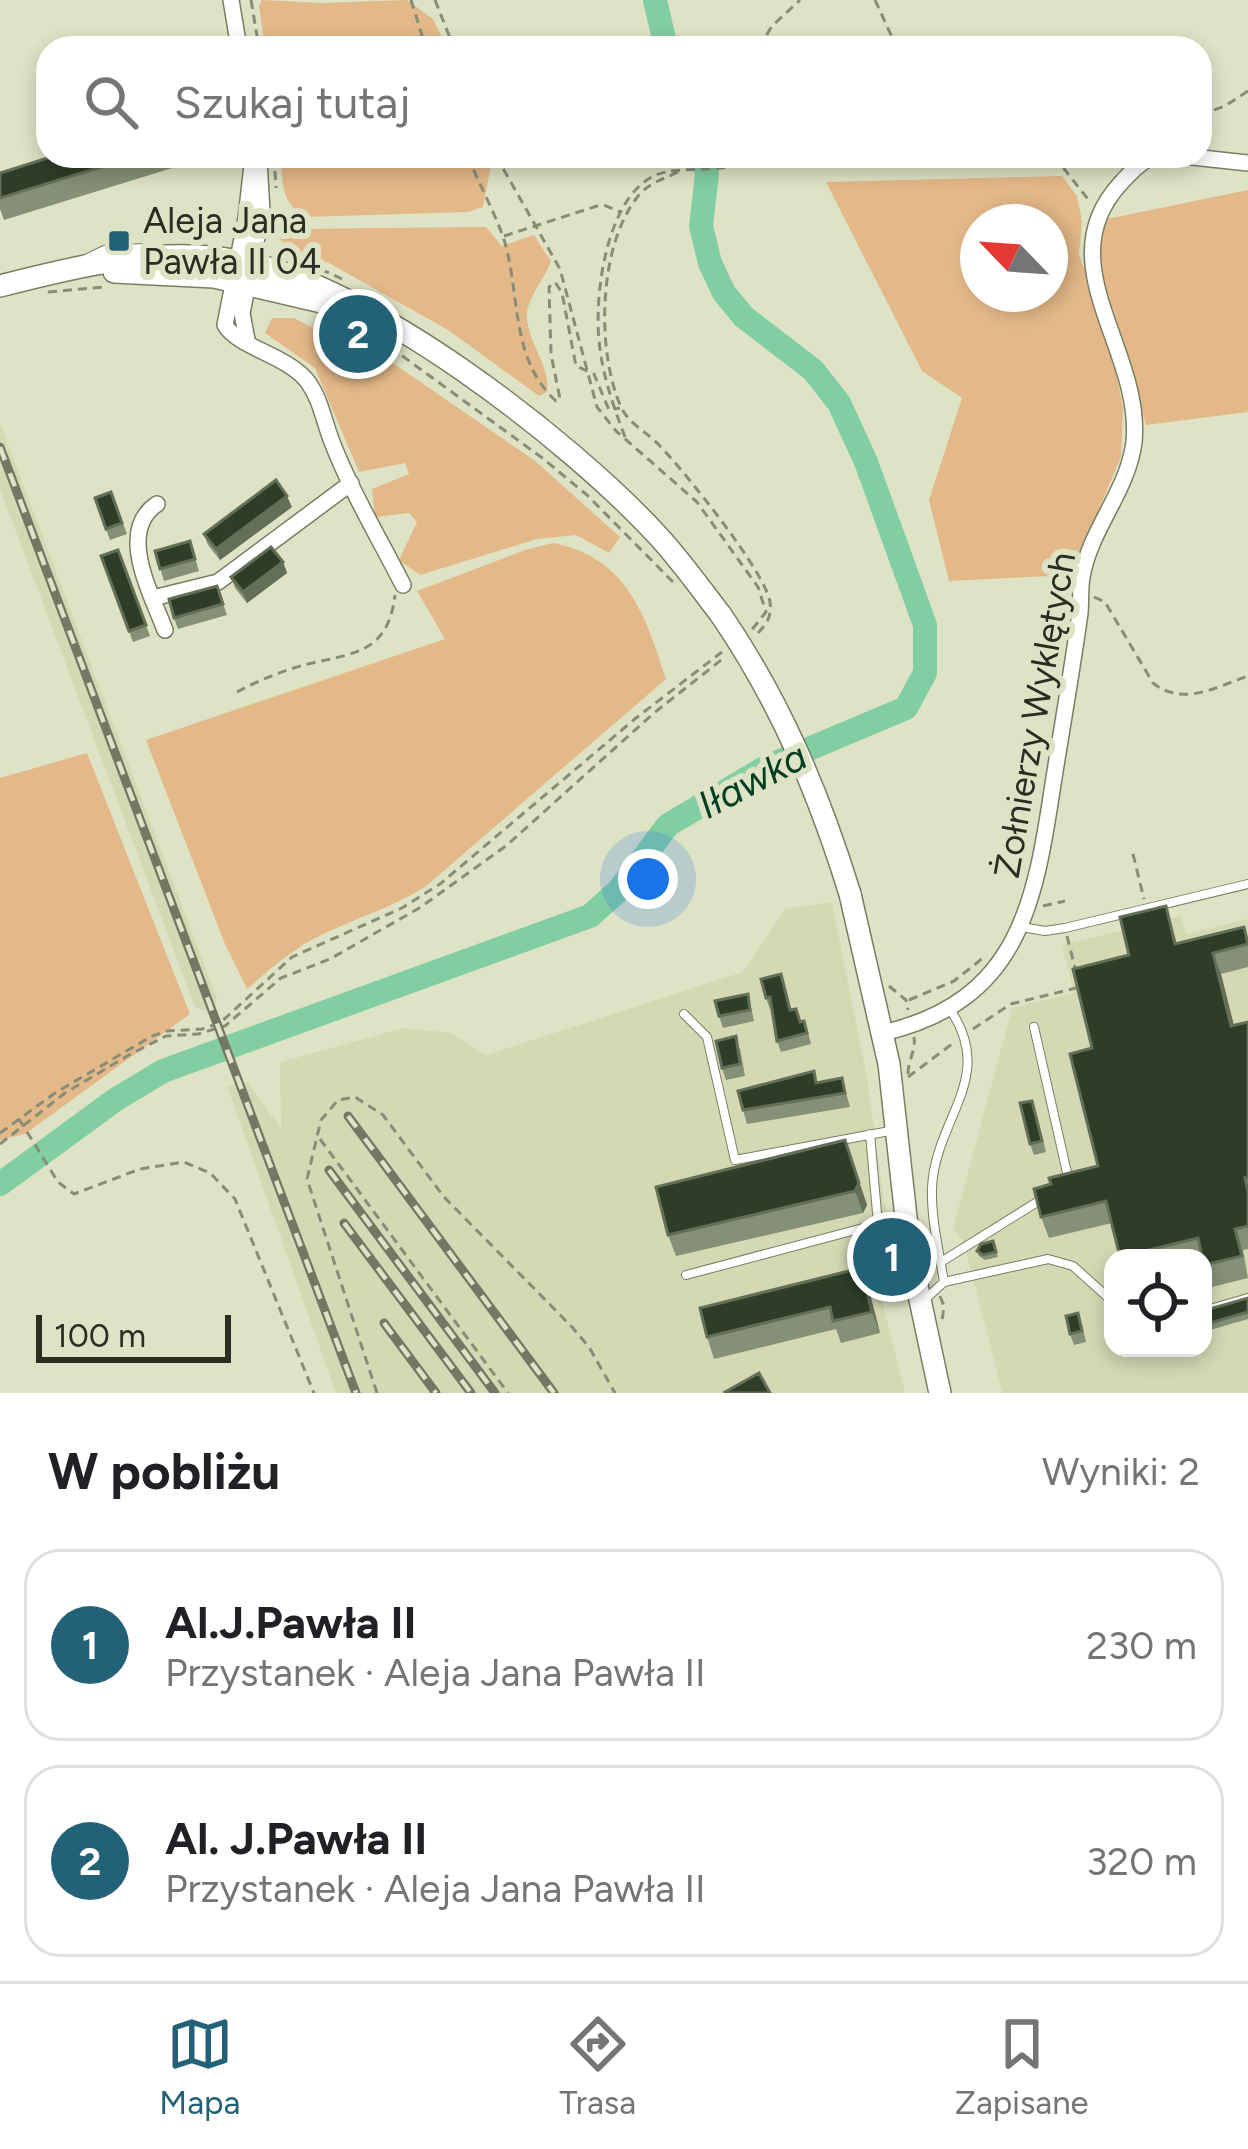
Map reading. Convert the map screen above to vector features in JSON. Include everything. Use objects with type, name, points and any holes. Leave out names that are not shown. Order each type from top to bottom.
[{"type":"main road","points":[[33,286],[74,266],[181,255],[326,288],[413,339],[568,452],[658,536],[721,615],[772,695],[825,813],[883,1033],[919,1304],[940,1393]]},
{"type":"main road","points":[[0,286],[133,272],[243,272],[375,316]]},
{"type":"street","points":[[231,0],[237,36]]},
{"type":"street","points":[[1212,159],[1248,163]]},
{"type":"street","points":[[256,168],[262,212],[225,325],[233,336],[305,378],[399,577]]},
{"type":"street","points":[[1095,216],[1135,168]]},
{"type":"street","name":"Żołnierzy Wyklętych","points":[[883,1033],[949,1008],[992,970],[1022,927],[1030,905],[1044,848],[1090,551],[1130,461],[1134,424],[1120,350],[1091,270],[1095,216]]},
{"type":"street","points":[[153,598],[218,582],[352,483]]},
{"type":"street","points":[[157,504],[148,510],[136,550],[165,630]]},
{"type":"lane","points":[[322,302],[343,319],[375,334],[413,339]]},
{"type":"lane","points":[[1022,927],[1065,928],[1248,884]]},
{"type":"lane","points":[[944,1282],[932,1187],[968,1066],[965,1034],[949,1008]]},
{"type":"lane","points":[[684,1015],[706,1036],[736,1160],[896,1130]]},
{"type":"lane","points":[[941,1262],[1036,1204],[1068,1177],[1034,1027]]},
{"type":"lane","points":[[686,1274],[878,1224],[870,1134]]},
{"type":"lane","points":[[919,1304],[944,1282],[1048,1259],[1073,1266],[1104,1294]]},
{"type":"lane","points":[[1212,1308],[1248,1298]]},
{"type":"path","points":[[251,0],[257,36]]},
{"type":"path","points":[[412,0],[422,36]]},
{"type":"path","points":[[435,0],[449,36]]},
{"type":"path","points":[[766,36],[800,0]]},
{"type":"path","points":[[875,0],[892,36]]},
{"type":"path","points":[[1212,111],[1248,91]]},
{"type":"path","points":[[473,168],[502,236],[519,334],[547,392],[560,399],[550,338],[552,283],[560,288],[576,366],[594,374],[607,409],[621,407]]},
{"type":"path","points":[[0,1144],[65,1094],[129,1055],[166,1036],[198,1034],[225,1025],[281,978],[330,959],[421,907],[507,845],[739,643],[766,612],[758,587],[698,502],[626,439],[597,406],[560,269],[503,168]]},
{"type":"path","points":[[626,439],[601,358],[598,308],[606,255],[624,214],[646,188],[677,172],[710,168]]},
{"type":"path","points":[[1064,168],[1087,195],[1095,216]]},
{"type":"path","points":[[502,236],[604,205],[624,214]]},
{"type":"path","points":[[624,214],[605,309],[610,368],[621,407],[705,500],[763,582],[770,616],[756,634]]},
{"type":"path","points":[[33,286],[112,287]]},
{"type":"path","points":[[385,345],[587,495],[680,590]]},
{"type":"path","points":[[237,692],[303,665],[371,647],[386,628],[399,577]]},
{"type":"path","points":[[1082,595],[1106,602],[1154,683],[1165,692],[1181,697],[1248,676]]},
{"type":"path","points":[[0,1133],[55,1093],[160,1033],[220,1023],[292,958],[423,896],[726,649]]},
{"type":"path","points":[[1133,854],[1146,909]]},
{"type":"path","points":[[1030,905],[1037,908],[1065,901]]},
{"type":"path","points":[[1065,928],[1075,967]]},
{"type":"path","points":[[906,1000],[954,981],[992,949]]},
{"type":"path","points":[[908,1077],[1011,1004],[1080,987]]},
{"type":"path","points":[[377,1393],[308,1179],[321,1120],[338,1100],[355,1097],[383,1115],[444,1197],[589,1347],[615,1393]]},
{"type":"path","points":[[19,1119],[58,1182],[74,1194],[140,1169],[184,1162],[210,1173],[235,1199],[314,1393]]},
{"type":"path","points":[[317,1136],[508,1393]]},
{"type":"shaded area","points":[[262,0],[407,0],[433,19],[441,36],[263,36]]},
{"type":"shaded area","points":[[281,168],[490,168],[483,207],[468,212],[305,217],[287,198]]},
{"type":"shaded area","points":[[1062,176],[1077,196],[1082,221],[1079,254],[1111,349],[1123,407],[1121,457],[1071,575],[949,581],[929,500],[962,398],[922,371],[826,182]]},
{"type":"shaded area","points":[[1248,190],[1248,412],[1146,425],[1096,255],[1102,220]]},
{"type":"shaded area","points":[[486,227],[502,246],[534,235],[551,261],[527,315],[547,383],[547,392],[539,396],[448,330],[329,263],[288,250],[280,239],[282,230],[290,229]]},
{"type":"shaded area","points":[[272,318],[294,318],[384,357],[534,460],[620,537],[609,553],[576,535],[537,539],[420,575],[399,560],[417,522],[409,513],[375,517],[372,489],[409,474],[405,463],[359,472],[315,368],[265,333]]},
{"type":"shaded area","points":[[0,423],[217,999],[203,1010],[195,1007],[0,489]]},
{"type":"shaded area","points":[[553,543],[599,561],[616,576],[641,612],[666,679],[425,887],[312,940],[247,989],[146,740],[445,639],[417,591]]},
{"type":"shaded area","points":[[87,753],[190,1014],[25,1134],[0,1140],[0,778]]},
{"type":"shaded area","points":[[832,902],[867,1077],[887,1223],[891,1276],[877,1280],[905,1393],[336,1393],[227,1086],[247,1082],[281,1128],[280,1062],[404,1028],[451,1033],[486,1055],[743,972],[785,909]]},
{"type":"shaded area","points":[[1181,916],[1186,934],[1248,919],[1248,1393],[1002,1393],[964,1243],[953,1229],[1012,1008],[1074,993],[1062,945]]},
{"type":"building","points":[[36,162],[36,168],[98,168],[0,198],[0,173]]},
{"type":"building","points":[[276,480],[287,496],[216,549],[204,534]]},
{"type":"building","points":[[111,492],[122,523],[106,529],[95,498]]},
{"type":"building","points":[[190,541],[195,559],[160,569],[155,551]]},
{"type":"building","points":[[271,547],[283,562],[243,592],[231,577]]},
{"type":"building","points":[[118,550],[146,625],[129,631],[101,556]]},
{"type":"building","points":[[217,586],[223,604],[174,618],[169,599]]},
{"type":"building","points":[[1166,906],[1175,944],[1244,927],[1248,944],[1213,953],[1231,1026],[1248,1022],[1248,1226],[1235,1229],[1242,1256],[1212,1263],[1212,1249],[1200,1249],[1198,1238],[1153,1249],[1118,1249],[1106,1201],[1041,1217],[1034,1189],[1051,1184],[1049,1178],[1098,1166],[1070,1054],[1092,1048],[1073,969],[1129,955],[1120,917]]},
{"type":"building","points":[[781,974],[790,1010],[796,1009],[807,1033],[777,1041],[770,997],[766,998],[761,979]]},
{"type":"building","points":[[748,994],[750,1010],[719,1016],[715,1001]]},
{"type":"building","points":[[736,1036],[740,1064],[722,1068],[716,1041]]},
{"type":"building","points":[[814,1071],[816,1083],[842,1078],[845,1093],[743,1110],[738,1091]]},
{"type":"building","points":[[1032,1101],[1042,1141],[1030,1144],[1020,1103]]},
{"type":"building","points":[[845,1140],[859,1183],[855,1191],[668,1235],[656,1187]]},
{"type":"building","points":[[993,1241],[996,1252],[983,1255],[977,1251],[981,1244]]},
{"type":"building","points":[[861,1268],[872,1312],[833,1321],[830,1307],[707,1337],[700,1308]]},
{"type":"building","points":[[1248,1298],[1248,1312],[1212,1322],[1212,1308]]},
{"type":"building","points":[[1078,1313],[1082,1331],[1070,1334],[1066,1316]]},
{"type":"building","points":[[759,1373],[770,1393],[725,1392]]},
{"type":"waterway","name":"Iławka","points":[[655,0],[663,36]]},
{"type":"waterway","name":"Iławka","points":[[0,1184],[163,1071],[590,916],[619,890],[668,825],[766,767],[906,708],[925,673],[925,625],[866,462],[839,403],[813,370],[744,317],[724,293],[701,226],[706,168]]},
{"type":"railway","points":[[0,447],[356,1393]]},
{"type":"railway","points":[[348,1116],[554,1393]]},
{"type":"railway","points":[[329,1170],[495,1393]]},
{"type":"railway","points":[[344,1223],[471,1393]]},
{"type":"railway","points":[[384,1323],[436,1393]]},
{"type":"place","name":"Aleja Jana Pawła II 04","points":[[119,241]]},
{"type":"place","name":"Al. J.Pawła II","points":[[358,334]]},
{"type":"place","name":"Al.J.Pawła II","points":[[892,1257]]}]
